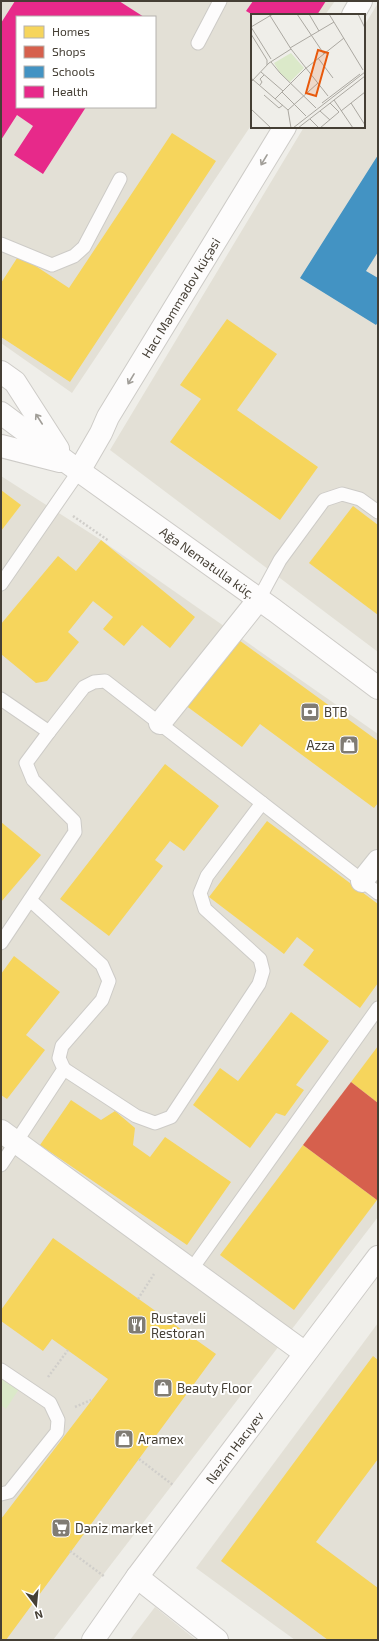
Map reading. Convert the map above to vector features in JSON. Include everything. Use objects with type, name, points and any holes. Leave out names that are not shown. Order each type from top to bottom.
[{"type":"street","points":[[354,14],[361,1]]},
{"type":"street","name":"Hacı Məmmədov küçəsi","points":[[73,467],[101,433],[108,417],[284,128]]},
{"type":"street","points":[[1,372],[15,382],[73,467]]},
{"type":"street","name":"Ağa Nemətulla küç.","points":[[1,413],[73,467],[259,599],[378,688]]},
{"type":"street","points":[[1,446],[73,467]]},
{"type":"street","points":[[160,723],[259,599]]},
{"type":"street","points":[[370,887],[378,861]]},
{"type":"street","points":[[9,1137],[306,1353]]},
{"type":"street","name":"Nazim Hacıyev","points":[[93,1640],[194,1501],[378,1257]]},
{"type":"street","points":[[132,1585],[217,1640]]},
{"type":"lane","points":[[198,43],[220,1]]},
{"type":"lane","points":[[1,244],[52,265],[74,256],[84,247],[120,179]]},
{"type":"lane","points":[[1,584],[56,505],[73,467]]},
{"type":"lane","points":[[259,599],[280,560],[324,500],[342,494],[360,499],[378,512]]},
{"type":"lane","points":[[1,943],[75,832],[74,821],[33,780],[26,763],[84,687],[94,682],[105,681],[370,887]]},
{"type":"lane","points":[[1,699],[49,732]]},
{"type":"lane","points":[[30,900],[102,965],[109,981],[102,1000],[62,1046],[59,1058],[64,1069],[136,1116],[155,1123],[171,1117],[259,984],[263,971],[260,959],[205,909],[200,893],[207,876],[262,803]]},
{"type":"lane","points":[[191,1270],[378,1008]]},
{"type":"lane","points":[[1,1165],[9,1137],[64,1069]]},
{"type":"lane","points":[[1,1370],[50,1403],[58,1420],[57,1432],[8,1492],[1,1494]]},
{"type":"path","points":[[56,505],[108,541]]},
{"type":"path","points":[[36,1393],[68,1350]]},
{"type":"path","points":[[139,1459],[194,1501]]},
{"type":"path","points":[[70,1551],[132,1585]]},
{"type":"shaded area","points":[[1,1],[335,1],[326,14],[251,14],[251,125],[72,393],[1,343]]},
{"type":"shaded area","points":[[378,3],[378,652],[110,450],[303,128],[365,128],[365,24]]},
{"type":"shaded area","points":[[1,476],[101,540],[378,734],[378,1217],[53,1640],[1,1640]]},
{"type":"shaded area","points":[[378,1323],[378,1640],[295,1640],[196,1568]]},
{"type":"shaded area","points":[[155,1607],[196,1640],[130,1640]]},
{"type":"green space","points":[[1,1376],[19,1389],[6,1409],[1,1405]]},
{"type":"building: Homes","points":[[172,133],[216,161],[70,382],[1,337],[1,283],[19,255],[69,288]]},
{"type":"building: Homes","points":[[227,319],[277,354],[237,410],[318,467],[280,520],[170,442],[201,399],[180,385]]},
{"type":"building: Homes","points":[[1,490],[21,505],[1,531]]},
{"type":"building: Homes","points":[[353,506],[378,525],[378,615],[309,563]]},
{"type":"building: Homes","points":[[101,540],[195,617],[170,648],[142,625],[124,646],[103,629],[113,617],[93,601],[68,632],[79,642],[47,681],[36,683],[1,654],[1,624],[58,556],[76,571]]},
{"type":"building: Homes","points":[[232,635],[378,741],[378,803],[374,808],[260,724],[242,747],[185,705]]},
{"type":"building: Homes","points":[[165,764],[219,806],[184,851],[170,841],[155,860],[163,866],[109,936],[60,899]]},
{"type":"building: Homes","points":[[267,821],[378,904],[378,983],[360,1008],[303,965],[314,950],[297,937],[284,954],[209,897]]},
{"type":"building: Homes","points":[[1,822],[41,855],[1,902]]},
{"type":"building: Homes","points":[[14,956],[60,992],[26,1035],[45,1050],[7,1099],[1,1095],[1,974]]},
{"type":"building: Homes","points":[[291,1012],[329,1041],[296,1085],[304,1090],[285,1116],[276,1113],[250,1148],[193,1105],[220,1068],[238,1081]]},
{"type":"building: Homes","points":[[378,1046],[378,1103],[351,1082]]},
{"type":"building: Homes","points":[[71,1100],[101,1120],[115,1111],[135,1128],[133,1145],[150,1157],[165,1137],[231,1182],[187,1245],[40,1145]]},
{"type":"building: Homes","points":[[303,1145],[377,1200],[294,1310],[220,1255]]},
{"type":"building: Homes","points":[[53,1238],[216,1354],[6,1640],[1,1640],[1,1519],[108,1379],[52,1339],[43,1351],[1,1321],[1,1310]]},
{"type":"building: Homes","points":[[373,1356],[378,1360],[378,1459],[316,1542],[378,1588],[378,1640],[328,1640],[221,1561]]},
{"type":"building: Shops","points":[[351,1082],[378,1103],[377,1200],[303,1145]]},
{"type":"building: Schools","points":[[378,155],[378,252],[366,271],[378,278],[378,322],[376,325],[300,278]]},
{"type":"building: Health","points":[[15,1],[119,1],[142,16],[16,16],[16,108],[85,108],[43,174],[14,155],[33,126],[17,115],[1,140],[1,23]]},
{"type":"building: Health","points":[[253,1],[326,1],[318,14],[251,14],[246,11]]},
{"type":"place","name":"BTB","points":[[310,712]]},
{"type":"place","name":"Azza","points":[[349,745]]},
{"type":"place","name":"Rustaveli Restoran","points":[[137,1325]]},
{"type":"place","name":"Beauty Floor","points":[[163,1388]]},
{"type":"place","name":"Aramex","points":[[124,1439]]},
{"type":"place","name":"Dəniz market","points":[[61,1528]]}]
